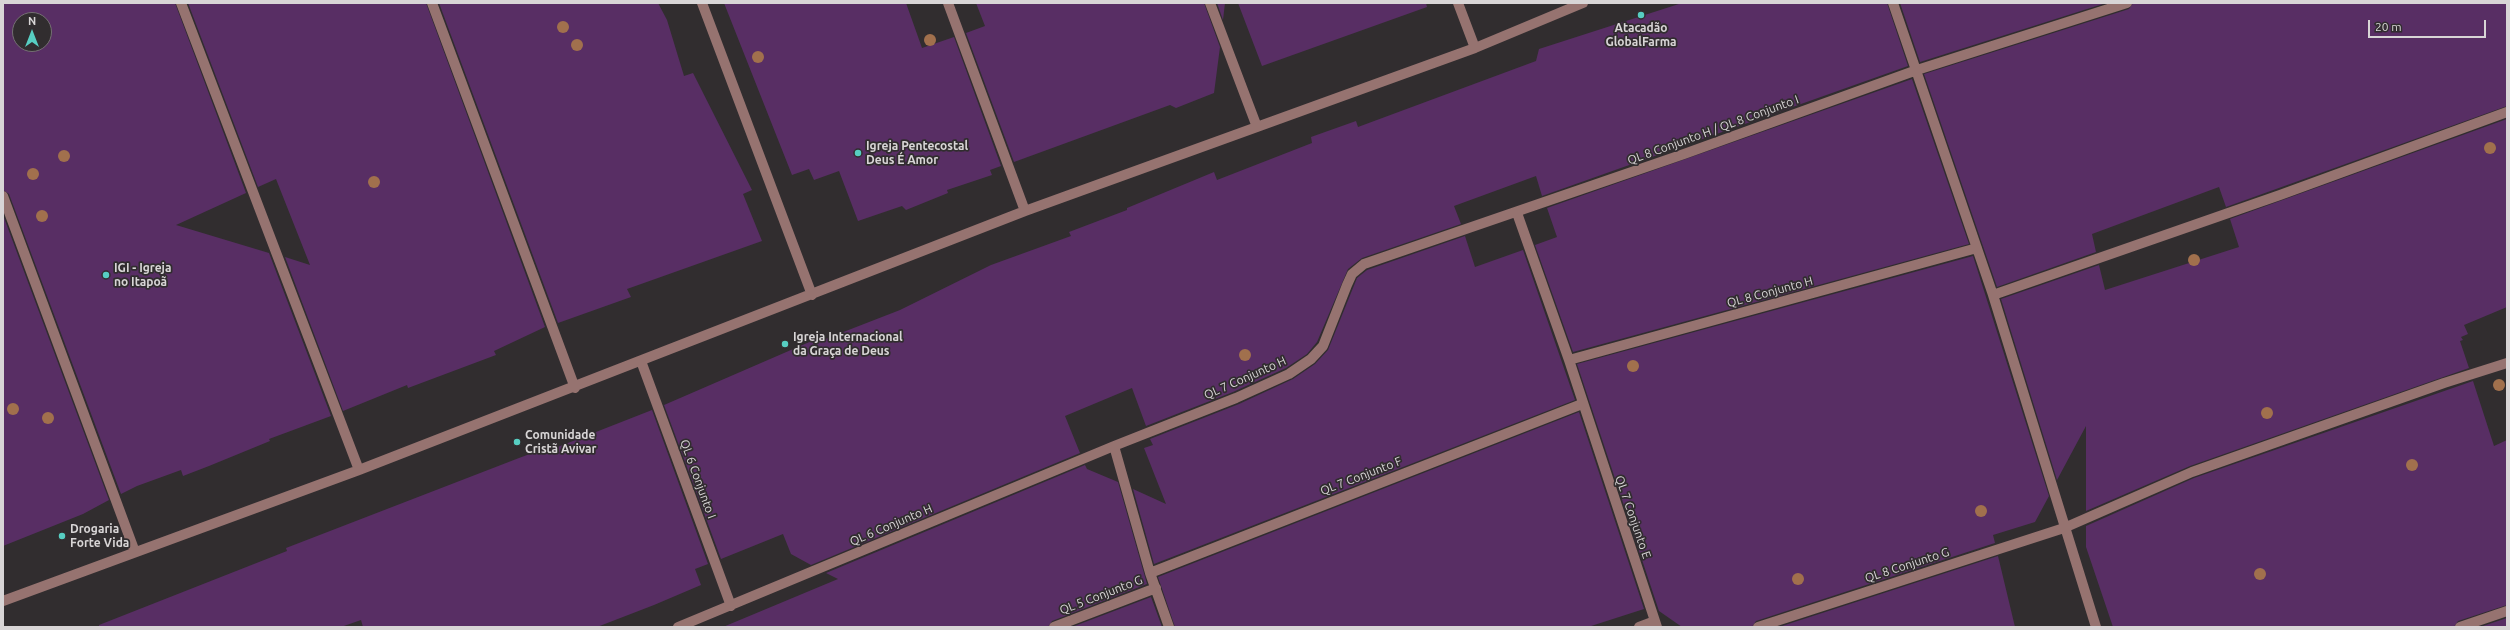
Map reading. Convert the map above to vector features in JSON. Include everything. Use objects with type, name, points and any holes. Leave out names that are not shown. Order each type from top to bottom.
[{"type":"street","points":[[181,3],[359,470]]},
{"type":"street","points":[[432,3],[575,388]]},
{"type":"street","points":[[702,3],[812,295]]},
{"type":"street","points":[[948,3],[1025,211]]},
{"type":"street","points":[[1210,3],[1257,127]]},
{"type":"street","points":[[1458,3],[1475,48]]},
{"type":"street","points":[[3,601],[359,470],[575,388],[1025,211],[1475,48],[1583,3]]},
{"type":"street","points":[[1893,3],[1978,248],[2096,627]]},
{"type":"street","name":"QL 8 Conjunto H / QL 8 Conjunto I","points":[[1517,213],[1917,70],[2127,3]]},
{"type":"street","points":[[1993,295],[2280,195],[2507,112]]},
{"type":"street","points":[[3,196],[135,552]]},
{"type":"street","points":[[1517,213],[1569,360],[1582,404]]},
{"type":"street","name":"QL 7 Conjunto H","points":[[1114,446],[1236,398],[1289,374],[1311,359],[1323,346],[1352,274],[1364,264],[1517,213]]},
{"type":"street","name":"QL 8 Conjunto H","points":[[1569,360],[1978,248]]},
{"type":"street","name":"QL 6 Conjunto I","points":[[641,361],[731,606]]},
{"type":"street","name":"QL 8 Conjunto G","points":[[1758,627],[2064,528],[2192,472],[2444,383],[2507,363]]},
{"type":"street","name":"QL 7 Conjunto F","points":[[1150,573],[1582,404]]},
{"type":"street","name":"QL 7 Conjunto E","points":[[1582,404],[1656,624],[1639,627]]},
{"type":"street","points":[[1114,446],[1150,573],[1169,627]]},
{"type":"street","name":"QL 6 Conjunto H","points":[[678,627],[1114,446]]},
{"type":"street","name":"QL 5 Conjunto G","points":[[1054,627],[1156,588]]},
{"type":"street","points":[[2460,627],[2507,611]]},
{"type":"building","points":[[3,3],[175,3],[246,193],[176,225],[269,253],[331,416],[269,439],[270,441],[183,476],[181,470],[137,486],[121,494],[9,194],[3,190]]},
{"type":"building","points":[[188,3],[426,3],[545,327],[494,351],[496,355],[408,388],[407,385],[343,411],[285,257],[310,265],[276,179],[258,187]]},
{"type":"building","points":[[439,3],[658,3],[667,20],[684,76],[693,73],[752,190],[743,194],[762,241],[627,289],[631,297],[558,323]]},
{"type":"building","points":[[724,3],[906,3],[922,48],[954,37],[1001,166],[990,170],[992,175],[947,190],[948,193],[906,210],[902,206],[858,221],[839,171],[814,180],[809,169],[792,175]]},
{"type":"building","points":[[976,3],[1204,3],[1220,47],[1214,93],[1176,108],[1170,105],[1014,162],[966,33],[985,26]]},
{"type":"building","points":[[1217,3],[1225,3],[1223,20]]},
{"type":"building","points":[[1238,3],[1426,3],[1427,7],[1262,66]]},
{"type":"building","points":[[1682,3],[1887,3],[1908,66],[1542,196],[1536,176],[1454,206],[1461,224],[1362,258],[1348,269],[1317,342],[1307,354],[1286,368],[1233,392],[1146,426],[1132,388],[1065,416],[1080,453],[811,565],[791,554],[783,534],[721,559],[664,405],[814,340],[815,343],[900,310],[991,265],[1071,236],[1069,232],[1127,210],[1127,208],[1214,172],[1217,180],[1312,143],[1311,137],[1356,121],[1358,127],[1536,61],[1539,49]]},
{"type":"building","points":[[1900,3],[2106,3],[1920,62]]},
{"type":"building","points":[[2133,3],[2507,3],[2507,106],[2226,207],[2219,187],[2092,234],[2096,252],[1997,287],[1924,74],[2129,9]]},
{"type":"building","points":[[1912,79],[1969,244],[1573,352],[1535,245],[1557,237],[1547,208]]},
{"type":"building","points":[[2507,119],[2507,307],[2464,325],[2468,334],[2461,337],[2463,340],[2460,341],[2469,368],[2190,466],[2086,511],[2086,426],[2057,480],[2001,299],[2099,265],[2105,290],[2239,247],[2230,219]]},
{"type":"building","points":[[3,215],[109,500],[83,514],[3,546]]},
{"type":"building","points":[[1465,236],[1475,267],[1523,250],[1575,400],[1154,564],[1133,489],[1166,504],[1144,448],[1153,445],[1150,439],[1239,404],[1293,379],[1315,364],[1328,350],[1357,278],[1367,270]]},
{"type":"building","points":[[1973,256],[2049,496],[2035,522],[1993,535],[1995,543],[1756,621],[1752,627],[1682,627],[1659,611],[1577,364]]},
{"type":"building","points":[[2473,381],[2494,446],[2507,440],[2507,605],[2458,621],[2454,627],[2113,627],[2086,547],[2086,526],[2194,478]]},
{"type":"building","points":[[652,410],[708,564],[695,569],[701,585],[654,605],[597,627],[363,627],[361,620],[341,627],[99,627],[99,625],[287,551],[286,548],[519,458],[546,448],[550,450]]},
{"type":"building","points":[[1579,412],[1644,609],[1588,627],[1175,627],[1158,577]]},
{"type":"building","points":[[1085,465],[1087,469],[1118,482],[1147,584],[1052,621],[1048,627],[723,627],[838,579],[826,573]]},
{"type":"building","points":[[1998,556],[2015,627],[1779,627]]},
{"type":"building","points":[[1151,597],[1162,627],[1072,627]]},
{"type":"building","points":[[2507,618],[2507,627],[2480,627]]},
{"type":"place","name":"Atacadão GlobalFarma","points":[[1641,15]]},
{"type":"place","name":"Igreja Pentecostal Deus É Amor","points":[[858,153]]},
{"type":"place","name":"IGI - Igreja no Itapoã","points":[[106,275]]},
{"type":"place","name":"Igreja Internacional da Graça de Deus","points":[[785,344]]},
{"type":"place","name":"Comunidade Cristã Avivar","points":[[517,442]]},
{"type":"place","name":"Drogaria Forte Vida","points":[[62,536]]}]
